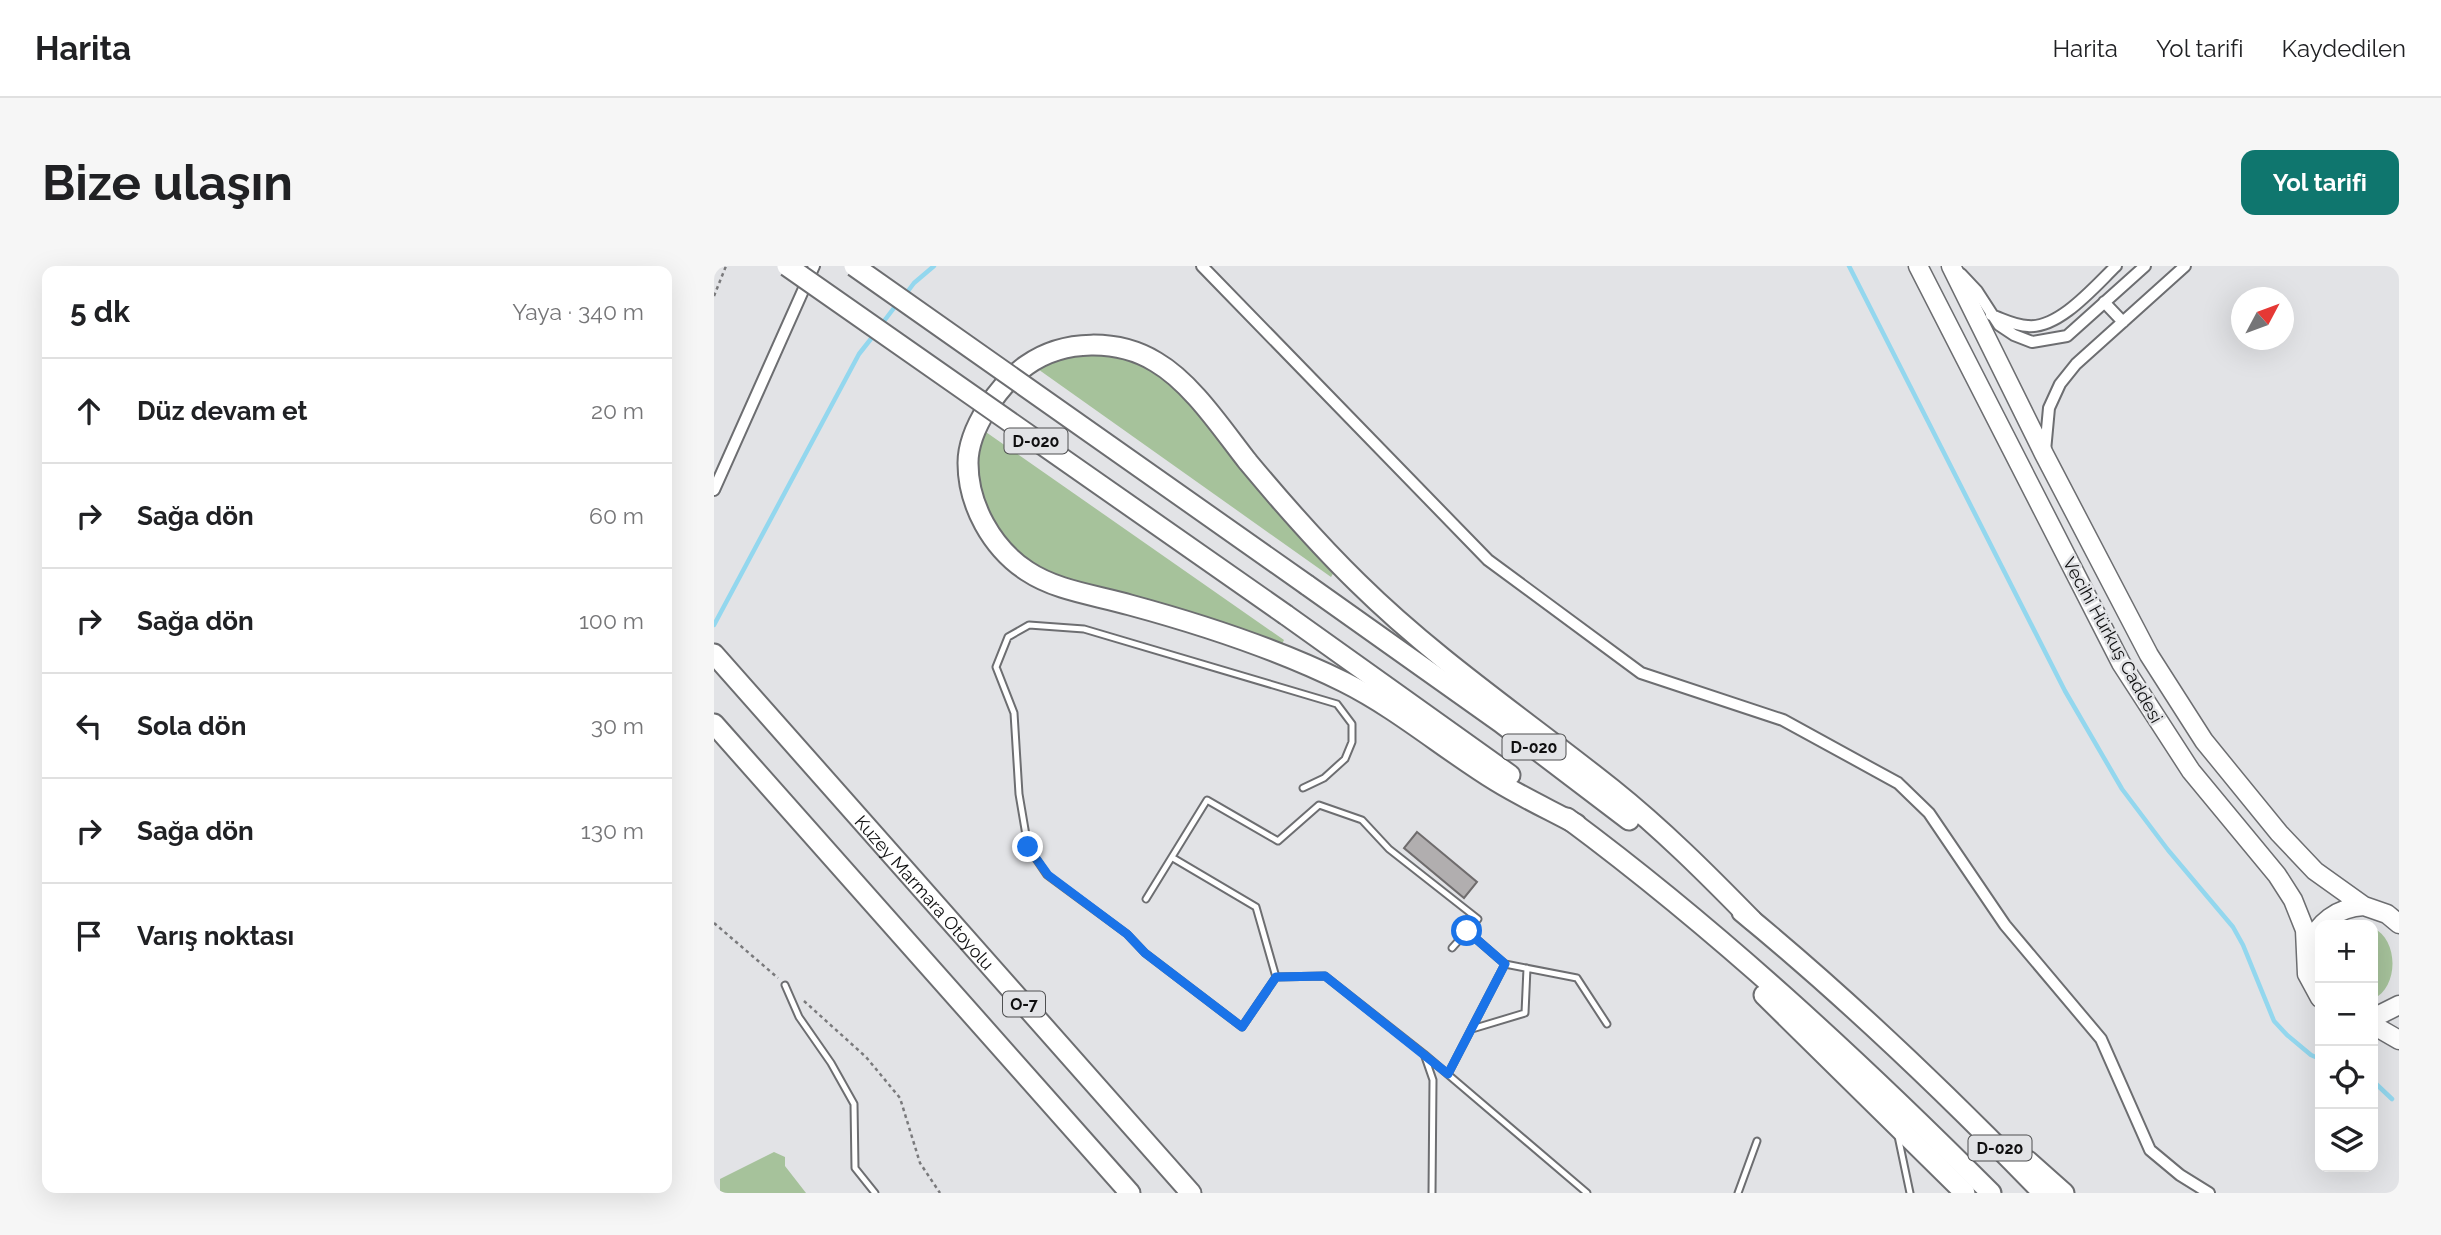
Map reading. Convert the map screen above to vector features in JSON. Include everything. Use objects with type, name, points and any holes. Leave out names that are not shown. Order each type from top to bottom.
[{"type":"highway","name":"D-020","points":[[787,266],[1286,615],[1576,824],[1662,892],[1776,990],[1849,1056],[1991,1193]]},
{"type":"highway","name":"D-020","points":[[854,266],[1560,766],[1752,920],[1862,1017],[1955,1104],[2043,1193]]},
{"type":"highway","points":[[1576,824],[1496,780],[1358,690],[1285,655],[1232,635],[1058,586],[1027,572],[987,529],[976,506],[970,482],[970,444],[999,390],[1014,374],[1040,356],[1068,347],[1086,345],[1124,348],[1143,355],[1171,372],[1186,386],[1278,499],[1360,585],[1432,650],[1617,793],[1695,861],[1752,920]]},
{"type":"highway","name":"Kuzey Marmara Otoyolu","points":[[720,660],[1191,1193]]},
{"type":"highway","name":"O-7","points":[[714,724],[1130,1193]]},
{"type":"highway","points":[[1662,892],[1965,1193]]},
{"type":"highway","points":[[1955,1104],[2008,1144],[2064,1193]]},
{"type":"main road","name":"Vecihi Hürkuş Caddesi","points":[[1918,266],[2121,663],[2191,771],[2287,889],[2301,918],[2307,947],[2307,974],[2315,989]]},
{"type":"main road","name":"Vecihi Hürkuş Caddesi","points":[[1952,266],[2044,454],[2149,655],[2204,741],[2272,824],[2315,871],[2364,906],[2387,914],[2399,924]]},
{"type":"main road","points":[[2307,947],[2320,925],[2328,918],[2348,908],[2364,906]]},
{"type":"main road","points":[[2378,1016],[2399,1005]]},
{"type":"main road","points":[[2378,1028],[2399,1040]]},
{"type":"street","points":[[714,491],[814,266]]},
{"type":"street","points":[[1202,266],[1488,560],[1641,673],[1783,720],[1898,783],[1929,813],[2005,925],[2101,1039],[2150,1150],[2180,1175],[2209,1193]]},
{"type":"street","points":[[1952,266],[1978,291],[1999,325],[2032,342],[2067,336],[2145,266]]},
{"type":"street","points":[[1991,315],[2018,325],[2031,327],[2046,324],[2060,317],[2116,266]]},
{"type":"street","points":[[2044,454],[2049,408],[2060,384],[2076,364],[2185,266]]},
{"type":"street","points":[[2104,302],[2123,322]]},
{"type":"lane","points":[[1276,977],[1242,1027],[1145,953],[1127,934],[1048,875],[1028,847],[1019,794],[1014,713],[996,667],[1008,637],[1029,625],[1084,629],[1337,704],[1352,723],[1352,742],[1345,759],[1324,778],[1303,788]]},
{"type":"lane","points":[[1146,899],[1207,800],[1278,841],[1319,805],[1362,820],[1390,849],[1478,919],[1452,948]]},
{"type":"lane","points":[[1173,858],[1256,907],[1276,977]]},
{"type":"lane","points":[[1467,931],[1505,964],[1577,978],[1607,1024]]},
{"type":"lane","points":[[1448,1074],[1505,964]]},
{"type":"lane","points":[[1472,1029],[1525,1013],[1527,968]]},
{"type":"lane","points":[[1276,977],[1325,976],[1424,1054],[1587,1193]]},
{"type":"lane","points":[[785,985],[799,1017],[831,1063],[854,1104],[855,1168],[875,1193]]},
{"type":"lane","points":[[1424,1054],[1433,1080],[1432,1193]]},
{"type":"lane","points":[[1896,1126],[1910,1193]]},
{"type":"lane","points":[[1738,1193],[1757,1141]]},
{"type":"path","points":[[714,296],[726,266]]},
{"type":"path","points":[[714,923],[866,1057],[900,1098],[920,1163],[940,1193]]},
{"type":"green space","points":[[1091,351],[1128,358],[1160,376],[1190,404],[1242,471],[1334,572],[1331,577],[1035,367],[1056,358]]},
{"type":"green space","points":[[983,430],[1284,640],[1281,646],[1051,576],[1021,560],[993,527],[976,478],[979,477]]},
{"type":"green space","points":[[2378,931],[2388,942],[2392,964],[2388,985],[2378,996]]},
{"type":"green space","points":[[774,1152],[785,1157],[785,1166],[806,1193],[720,1193],[720,1179]]},
{"type":"building","points":[[1417,832],[1477,882],[1464,898],[1404,848]]},
{"type":"waterway","points":[[905,295],[914,283],[934,266]]},
{"type":"waterway","points":[[1849,266],[2065,691],[2122,789],[2168,850],[2233,927],[2274,1021],[2315,1057]]},
{"type":"waterway","points":[[881,325],[897,304]]},
{"type":"waterway","points":[[714,625],[859,354],[874,335]]},
{"type":"waterway","points":[[2378,1086],[2392,1099]]},
{"type":"route","points":[[1028,847],[1048,875],[1127,934],[1145,953],[1242,1027],[1276,977],[1325,976],[1448,1074],[1505,964],[1467,931]]}]
